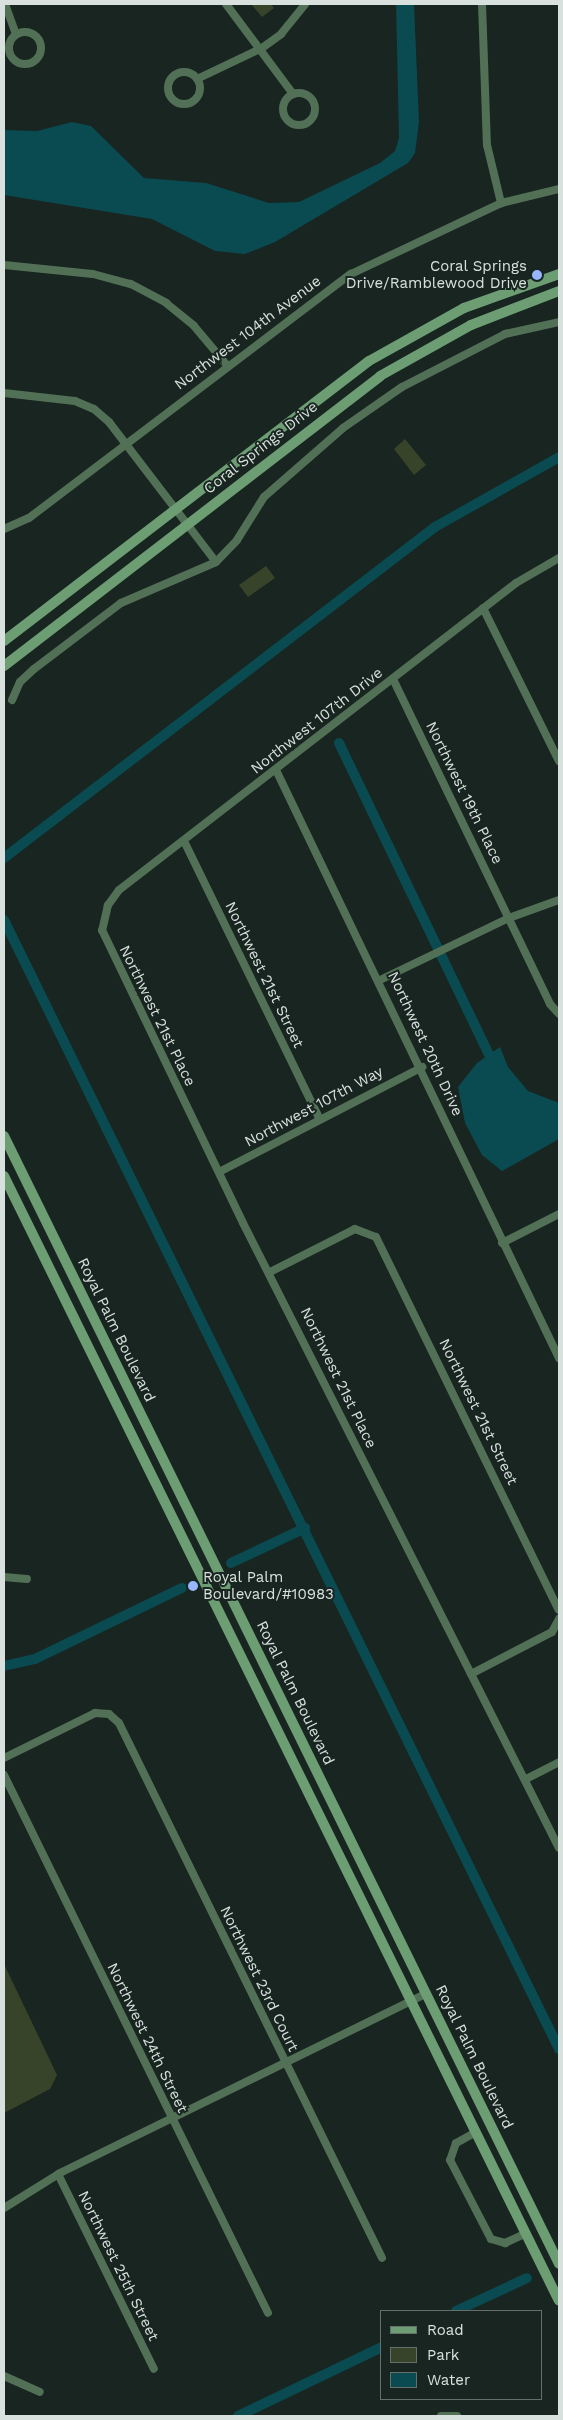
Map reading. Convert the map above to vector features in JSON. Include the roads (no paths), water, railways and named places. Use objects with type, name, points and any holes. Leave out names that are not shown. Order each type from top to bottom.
[{"type":"main road","name":"Coral Springs Drive","points":[[4,641],[369,361],[417,331],[509,290],[559,274]]},
{"type":"main road","name":"Coral Springs Drive","points":[[4,666],[380,376],[471,325],[559,291]]},
{"type":"main road","name":"Royal Palm Boulevard","points":[[4,1136],[559,2264]]},
{"type":"main road","name":"Royal Palm Boulevard","points":[[4,1176],[559,2301]]},
{"type":"street","points":[[5,4],[16,34]]},
{"type":"street","points":[[226,4],[262,48],[293,94]]},
{"type":"street","points":[[197,79],[262,48],[281,34],[304,4]]},
{"type":"street","points":[[482,4],[487,145],[501,203]]},
{"type":"street","points":[[16,34],[32,34],[39,41],[35,61],[25,64],[12,57],[8,47],[16,34]]},
{"type":"street","points":[[189,73],[197,79],[200,89],[196,99],[186,104],[172,99],[168,89],[174,76],[189,73]]},
{"type":"street","points":[[293,94],[303,94],[314,104],[312,118],[304,124],[293,124],[285,117],[285,101],[293,94]]},
{"type":"street","name":"Northwest 104th Avenue","points":[[4,529],[29,518],[226,364],[351,274],[501,203],[559,189]]},
{"type":"street","points":[[4,265],[93,274],[131,284],[187,320],[226,364]]},
{"type":"street","points":[[12,700],[20,682],[34,669],[121,603],[216,562],[237,540],[264,497],[343,428],[464,353],[506,334],[559,322]]},
{"type":"street","points":[[4,393],[84,405],[109,422],[216,562]]},
{"type":"street","name":"Northwest 107th Drive","points":[[104,918],[119,890],[483,608],[559,558]]},
{"type":"street","points":[[483,608],[559,761]]},
{"type":"street","name":"Northwest 19th Place","points":[[393,679],[509,918],[559,1014]]},
{"type":"street","name":"Northwest 20th Drive","points":[[276,770],[422,1066],[502,1243],[559,1358]]},
{"type":"street","name":"Northwest 21st Street","points":[[184,841],[320,1120]]},
{"type":"street","points":[[380,980],[509,918],[559,900]]},
{"type":"street","name":"Northwest 21st Place","points":[[104,918],[105,941],[559,1848]]},
{"type":"street","name":"Northwest 107th Way","points":[[219,1172],[422,1066]]},
{"type":"street","points":[[502,1243],[559,1214]]},
{"type":"street","name":"Northwest 21st Street","points":[[270,1272],[355,1228],[366,1230],[376,1237],[559,1610]]},
{"type":"street","points":[[4,1577],[27,1579]]},
{"type":"street","points":[[471,1674],[552,1632],[559,1621]]},
{"type":"street","name":"Northwest 23rd Court","points":[[4,1758],[95,1713],[109,1714],[119,1723],[382,2258]]},
{"type":"street","points":[[526,1779],[559,1762]]},
{"type":"street","name":"Northwest 24th Street","points":[[4,1775],[171,2119],[268,2313]]},
{"type":"street","points":[[4,2208],[58,2174],[426,1994]]},
{"type":"street","points":[[476,2132],[456,2143],[450,2160],[491,2239],[505,2243],[526,2233]]},
{"type":"street","name":"Northwest 25th Street","points":[[58,2174],[154,2369]]},
{"type":"street","points":[[4,2376],[40,2392]]},
{"type":"street","points":[[441,2416],[456,2415]]},
{"type":"water","points":[[396,4],[414,4],[419,122],[415,153],[408,163],[275,242],[245,254],[215,251],[152,219],[4,195],[4,130],[37,131],[72,122],[91,126],[144,178],[206,183],[269,203],[299,202],[380,163],[395,151],[399,138]]},
{"type":"water","points":[[500,1047],[508,1067],[528,1091],[559,1103],[559,1139],[502,1171],[482,1155],[465,1123],[458,1087],[477,1063]]},
{"type":"waterway","points":[[4,858],[435,527],[559,457]]},
{"type":"waterway","points":[[339,743],[489,1054]]},
{"type":"waterway","points":[[4,920],[559,2049]]},
{"type":"waterway","points":[[231,1563],[305,1528]]},
{"type":"waterway","points":[[4,1666],[35,1659],[182,1588]]},
{"type":"waterway","points":[[458,2310],[527,2278]]},
{"type":"waterway","points":[[238,2416],[380,2348]]},
{"type":"place","name":"Coral Springs Drive/Ramblewood Drive","points":[[537,275]]},
{"type":"place","name":"Royal Palm Boulevard/#10983","points":[[193,1586]]}]
